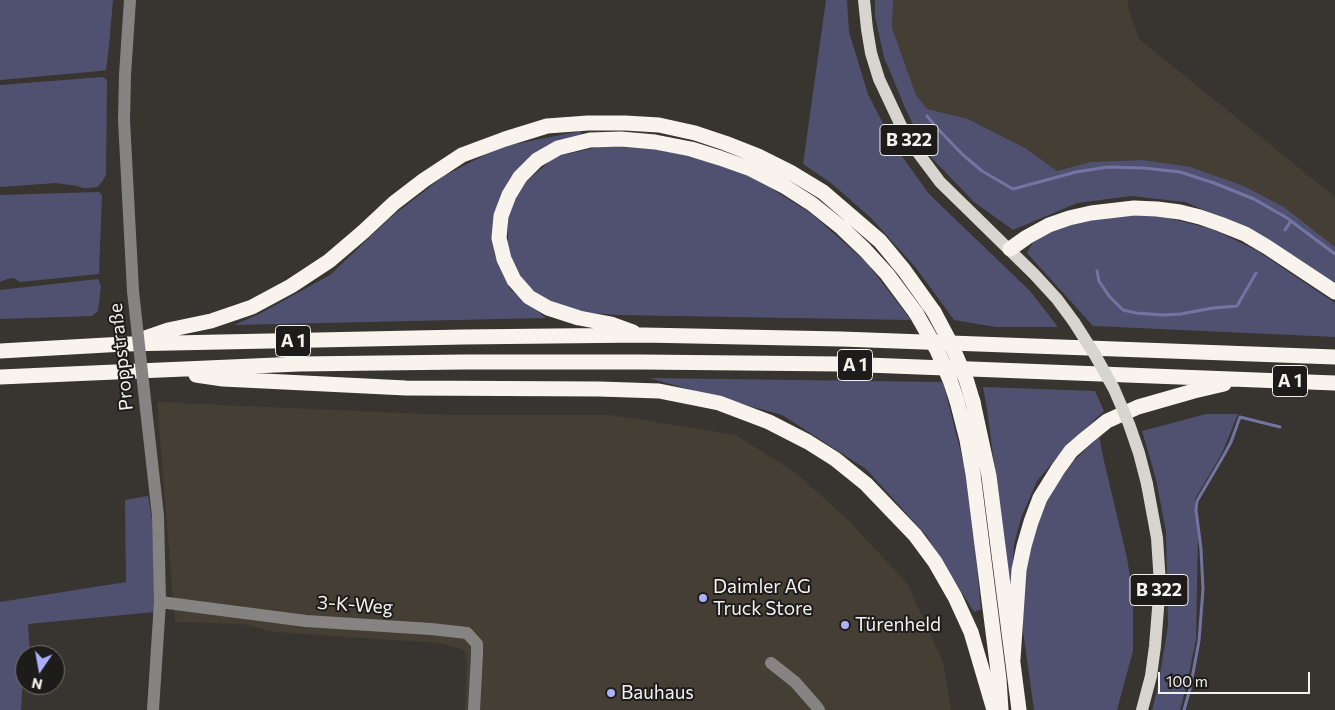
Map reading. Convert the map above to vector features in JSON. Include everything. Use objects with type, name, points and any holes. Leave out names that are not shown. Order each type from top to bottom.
[{"type":"highway","points":[[124,344],[168,330],[220,318],[252,307],[291,286],[329,261],[424,180],[462,155],[547,126],[588,122],[659,125],[695,133],[758,156],[790,172],[823,192],[880,242],[904,270],[934,312],[951,344],[966,378],[973,402],[989,476],[1019,710]]},
{"type":"highway","points":[[643,336],[611,324],[578,318],[548,308],[529,297],[514,280],[504,259],[500,238],[501,216],[509,195],[520,177],[537,160],[558,148],[590,140],[621,139],[656,142],[691,149],[720,158],[784,186],[812,204],[842,228],[865,250],[887,274],[916,313],[950,380],[957,401],[973,474],[999,679],[1001,710]]},
{"type":"highway","points":[[1010,250],[1027,237],[1049,225],[1069,218],[1091,213],[1134,208],[1158,209],[1180,212],[1213,221],[1245,234],[1335,292]]},
{"type":"highway","name":"A 1","points":[[0,351],[124,344],[453,337],[643,336],[841,339],[1335,357]]},
{"type":"highway","name":"A 1","points":[[0,377],[289,364],[642,362],[841,364],[1335,383]]},
{"type":"highway","points":[[152,370],[223,379],[397,387],[598,388],[660,391],[719,403],[769,422],[808,442],[843,466],[866,484],[915,535],[935,562],[955,597],[971,632],[994,710]]},
{"type":"highway","points":[[1013,659],[1019,570],[1024,546],[1040,498],[1071,451],[1107,422],[1138,407],[1194,391],[1245,380]]},
{"type":"main road","name":"B 322","points":[[864,0],[866,29],[871,53],[879,79],[903,130],[940,182],[1057,299],[1095,355],[1114,389],[1129,424],[1147,484],[1157,538],[1160,584],[1151,676],[1142,710]]},
{"type":"street","name":"Proppstraße","points":[[130,0],[125,66],[124,120],[133,291],[158,516],[160,602],[153,710]]},
{"type":"street","name":"3-K-Weg","points":[[160,602],[306,621],[467,633],[477,644],[474,710]]},
{"type":"street","points":[[771,663],[795,682],[819,710]]},
{"type":"shaded area","points":[[0,0],[113,0],[106,70],[0,80]]},
{"type":"shaded area","points":[[826,0],[847,0],[849,32],[868,94],[894,145],[929,194],[1030,291],[1058,327],[996,327],[954,320],[916,268],[871,218],[831,183],[803,164]]},
{"type":"shaded area","points":[[875,0],[893,0],[892,28],[916,95],[927,109],[968,119],[1025,148],[1057,171],[1090,162],[1143,160],[1191,167],[1244,186],[1284,207],[1335,247],[1335,284],[1235,223],[1185,202],[1131,196],[1077,203],[1013,230],[974,202],[928,154],[906,110],[884,57],[875,16]]},
{"type":"shaded area","points":[[893,0],[1128,0],[1128,7],[1139,39],[1335,197],[1335,247],[1284,207],[1244,186],[1192,167],[1143,160],[1090,162],[1057,171],[1025,148],[968,119],[927,109],[916,95],[892,28]]},
{"type":"shaded area","points":[[103,77],[107,80],[106,175],[102,182],[97,187],[89,188],[56,183],[0,187],[0,85]]},
{"type":"shaded area","points":[[581,131],[582,138],[528,161],[510,178],[496,210],[494,253],[510,289],[546,318],[234,325],[261,313],[330,275],[391,217],[444,176],[500,147]]},
{"type":"shaded area","points":[[602,146],[654,149],[700,157],[750,175],[812,214],[867,263],[911,320],[617,315],[580,312],[553,304],[526,285],[508,254],[508,213],[522,185],[555,157]]},
{"type":"shaded area","points":[[99,192],[102,195],[99,274],[20,282],[14,278],[0,282],[0,195]]},
{"type":"shaded area","points":[[1156,215],[1212,229],[1256,250],[1335,303],[1335,337],[1093,326],[1027,253],[1033,242],[1061,227],[1102,217]]},
{"type":"shaded area","points":[[98,279],[101,286],[98,311],[92,316],[0,319],[0,290]]},
{"type":"shaded area","points":[[649,378],[943,382],[964,465],[981,609],[974,612],[926,535],[866,469],[782,415]]},
{"type":"shaded area","points":[[983,387],[1095,391],[1104,411],[1065,448],[1037,481],[1021,518],[1014,544],[1011,597],[987,409]]},
{"type":"shaded area","points":[[157,402],[449,415],[610,415],[736,435],[796,473],[846,518],[907,583],[943,662],[951,710],[465,710],[467,661],[465,652],[459,648],[438,643],[275,632],[243,624],[175,622]]},
{"type":"shaded area","points":[[1206,414],[1238,414],[1222,453],[1195,499],[1198,532],[1196,640],[1180,710],[1152,710],[1168,626],[1166,532],[1156,479],[1142,431]]},
{"type":"shaded area","points":[[1099,436],[1127,558],[1133,596],[1133,651],[1117,710],[1034,710],[1023,631],[1022,592],[1027,554],[1050,493],[1073,462]]},
{"type":"shaded area","points":[[148,496],[152,520],[155,612],[28,624],[29,645],[15,645],[15,695],[22,695],[21,710],[0,710],[0,602],[126,582],[125,500]]},
{"type":"waterway","points":[[927,116],[962,154],[982,171],[1013,189],[1076,172],[1108,167],[1180,172],[1254,199],[1287,218],[1335,254]]},
{"type":"waterway","points":[[1285,230],[1291,221]]},
{"type":"waterway","points":[[1097,271],[1099,281],[1109,296],[1123,310],[1163,315],[1237,306],[1256,273]]},
{"type":"waterway","points":[[1184,710],[1199,641],[1203,589],[1201,549],[1196,510],[1197,501],[1231,442],[1240,417],[1280,427]]},
{"type":"place","name":"Daimler AG Truck Store","points":[[703,598]]},
{"type":"place","name":"Türenheld","points":[[845,625]]},
{"type":"place","name":"Bauhaus","points":[[611,693]]}]
